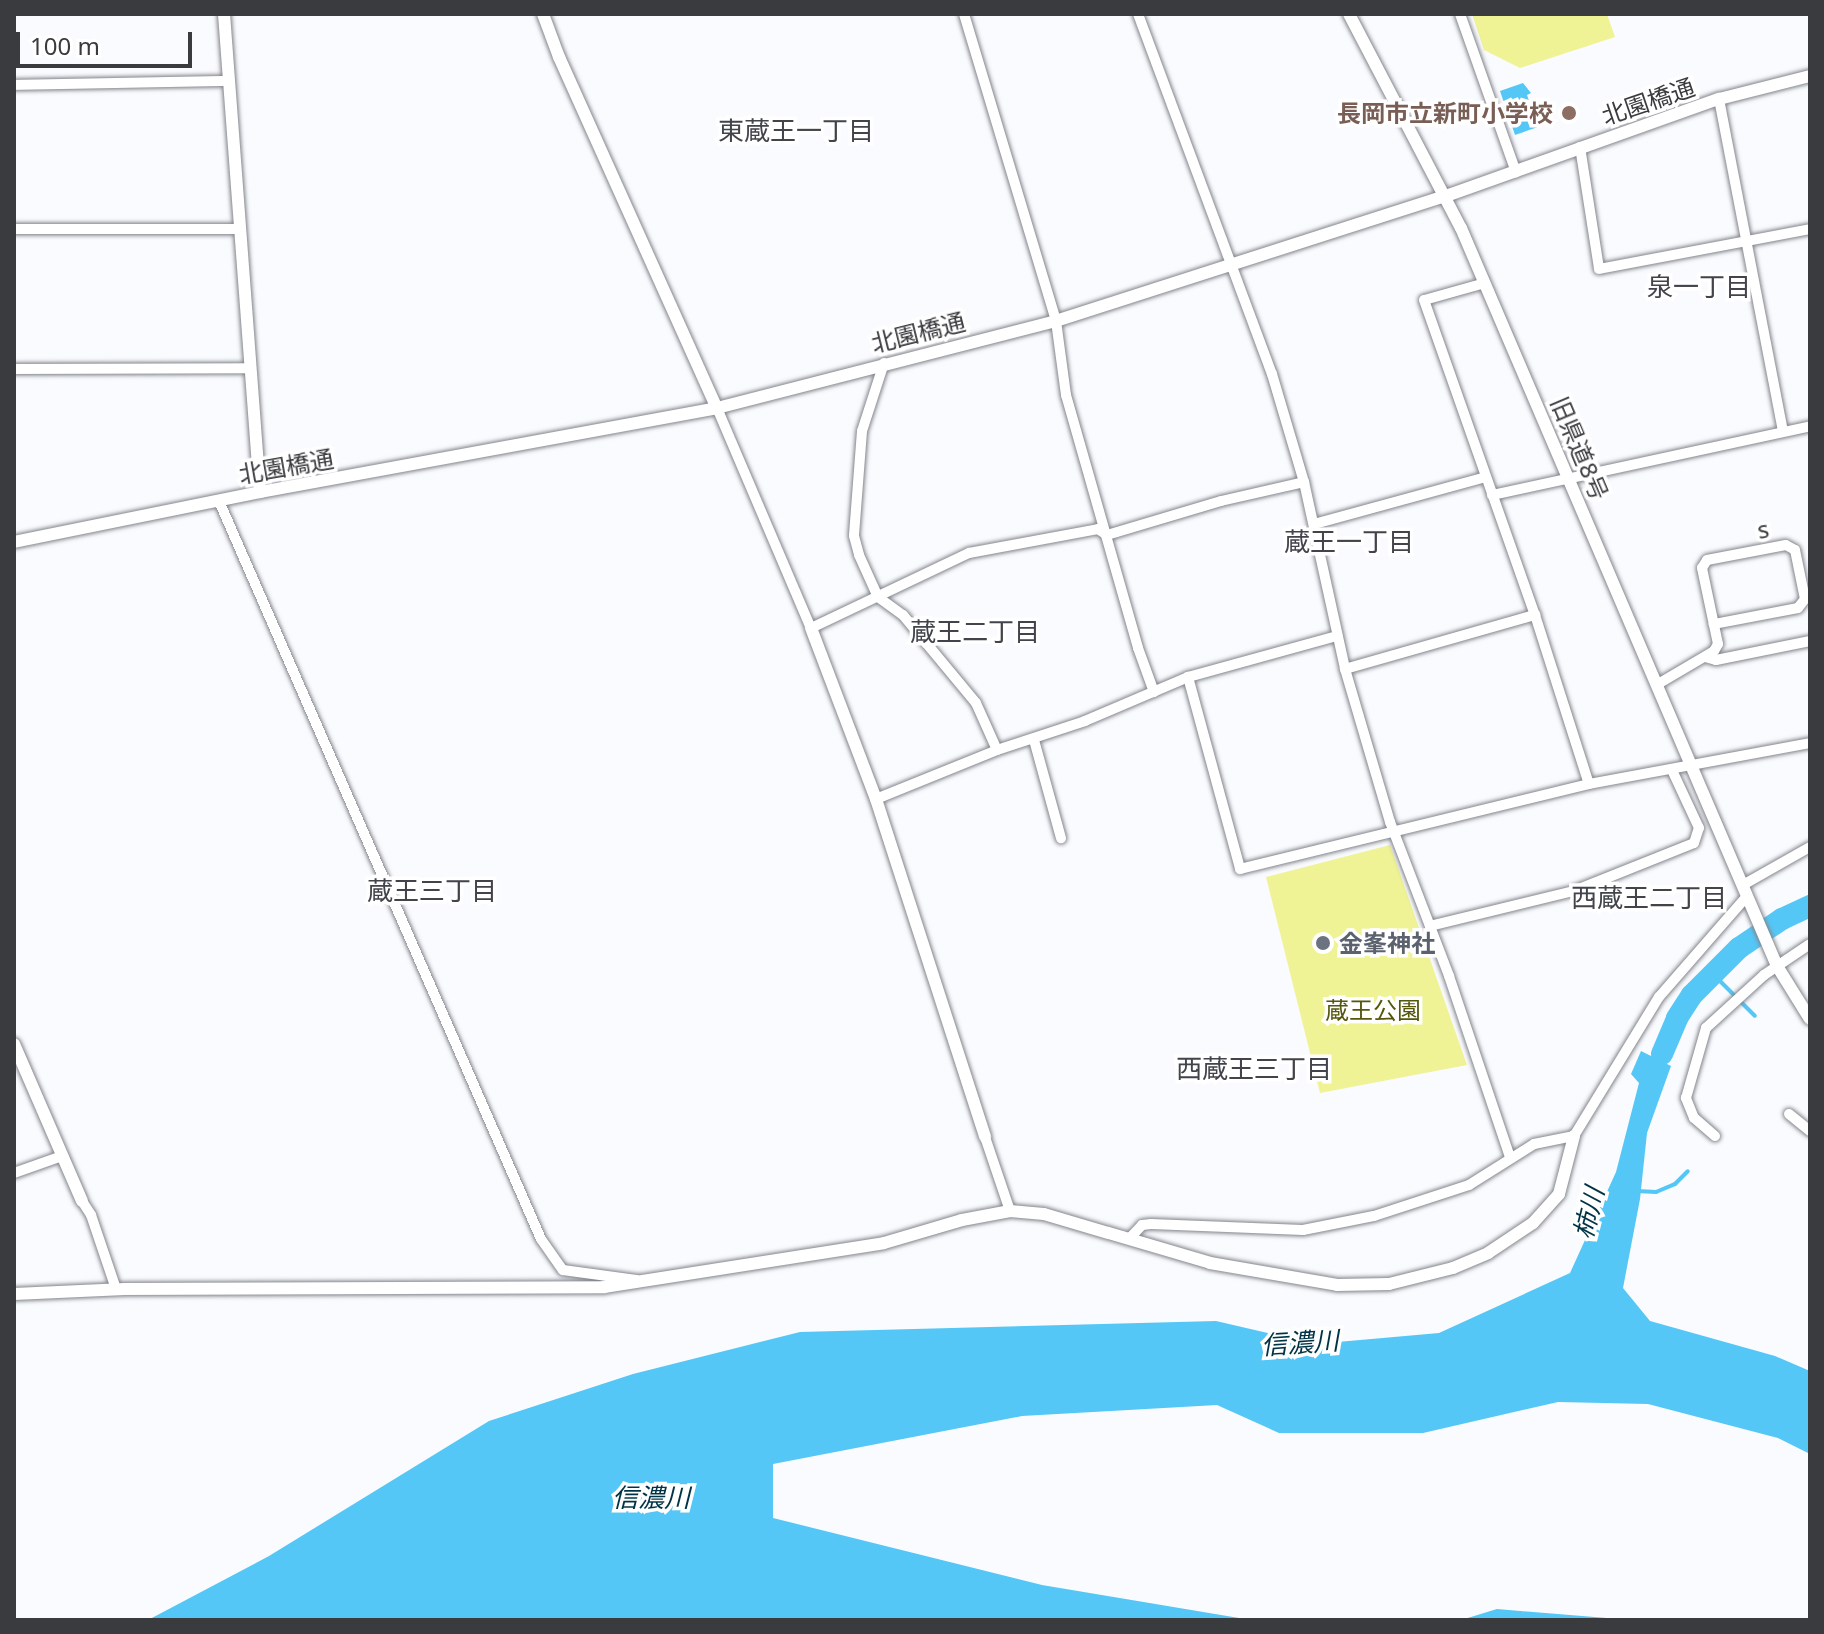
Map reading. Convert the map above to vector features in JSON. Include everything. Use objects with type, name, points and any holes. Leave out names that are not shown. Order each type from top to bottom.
[{"type":"street","points":[[224,14],[260,492]]},
{"type":"street","points":[[543,14],[559,57],[717,408],[811,628],[876,799],[1010,1211]]},
{"type":"street","points":[[964,14],[1056,321],[1066,395],[1154,692]]},
{"type":"street","points":[[1138,14],[1272,374],[1304,482],[1345,669],[1395,834],[1510,1157]]},
{"type":"street","name":"旧県道8号","points":[[1349,14],[1446,196],[1694,765],[1775,962]]},
{"type":"street","points":[[1460,14],[1516,172]]},
{"type":"street","name":"北園橋通","points":[[14,542],[260,492],[717,408],[1056,321],[1446,196],[1719,99],[1810,76]]},
{"type":"street","points":[[14,85],[230,81]]},
{"type":"street","points":[[1719,99],[1783,430]]},
{"type":"street","points":[[1580,147],[1599,269],[1810,229]]},
{"type":"street","points":[[14,229],[239,229]]},
{"type":"street","points":[[1485,283],[1424,300],[1535,615],[1589,784]]},
{"type":"street","points":[[884,363],[862,431],[854,536],[878,597],[903,615],[976,703],[997,750]]},
{"type":"street","points":[[14,369],[250,368]]},
{"type":"street","points":[[1492,495],[1810,426]]},
{"type":"street","points":[[1314,524],[1486,477]]},
{"type":"street","points":[[1107,535],[1221,501],[1304,482]]},
{"type":"street","points":[[219,501],[541,1239],[563,1270],[642,1281]]},
{"type":"street","points":[[811,628],[969,553],[1098,529],[1107,535]]},
{"type":"street","name":"s","points":[[1705,657],[1718,644],[1702,568],[1707,560],[1786,545],[1795,550],[1805,599],[1798,608],[1714,624]]},
{"type":"street","points":[[1345,669],[1535,615]]},
{"type":"street","points":[[876,799],[997,750],[1034,740],[1188,677],[1337,636]]},
{"type":"street","points":[[1658,684],[1705,657],[1716,660],[1810,641]]},
{"type":"street","points":[[1188,677],[1240,869],[1395,834],[1589,784],[1810,743]]},
{"type":"street","points":[[1034,740],[1061,838]]},
{"type":"street","points":[[1430,926],[1574,891],[1694,843],[1699,828],[1672,770]]},
{"type":"street","points":[[14,1294],[116,1289],[557,1290],[642,1281],[884,1243],[962,1220],[1010,1211],[1044,1214],[1188,1258],[1337,1285],[1389,1284],[1418,1279],[1488,1253],[1533,1223],[1559,1194],[1574,1136],[1659,997],[1747,896],[1810,847]]},
{"type":"street","points":[[1715,1136],[1694,1118],[1686,1098],[1706,1028],[1775,962],[1810,944]]},
{"type":"street","points":[[1775,962],[1810,1019]]},
{"type":"street","points":[[14,1044],[82,1201],[91,1215],[116,1289]]},
{"type":"street","points":[[1789,1114],[1810,1131]]},
{"type":"street","points":[[1129,1239],[1142,1225],[1151,1224],[1293,1230],[1374,1216],[1410,1207],[1469,1185],[1534,1144],[1574,1136]]},
{"type":"street","points":[[14,1173],[62,1156]]},
{"type":"green space","points":[[1472,14],[1607,14],[1615,37],[1520,68],[1484,50]]},
{"type":"green space","name":"蔵王公園","points":[[1390,845],[1467,1065],[1320,1093],[1266,877]]},
{"type":"water","points":[[1523,83],[1531,93],[1527,95],[1538,127],[1515,135],[1500,91]]},
{"type":"water","name":"信濃川","points":[[1641,1051],[1671,1066],[1647,1133],[1640,1199],[1623,1288],[1650,1321],[1775,1356],[1810,1371],[1810,1454],[1778,1438],[1648,1404],[1558,1402],[1423,1433],[1279,1433],[1217,1405],[1022,1416],[773,1464],[773,1518],[1042,1585],[1251,1620],[148,1620],[269,1556],[489,1421],[633,1374],[800,1332],[1216,1321],[1315,1344],[1439,1333],[1570,1273],[1616,1172],[1639,1083],[1631,1074]]},
{"type":"water","points":[[1497,1609],[1619,1619],[1628,1620],[1461,1620]]},
{"type":"waterway","name":"柿川","points":[[1662,1054],[1677,1018],[1692,995],[1739,948],[1782,919],[1810,906]]},
{"type":"waterway","points":[[1713,974],[1755,1016]]},
{"type":"waterway","points":[[1637,1191],[1656,1192],[1675,1184],[1688,1171]]},
{"type":"place","name":"長岡市立新町小学校","points":[[1569,113]]},
{"type":"place","name":"金峯神社","points":[[1323,943]]},
{"type":"district","name":"東蔵王一丁目","points":[[796,131]]},
{"type":"district","name":"泉一丁目","points":[[1699,287]]},
{"type":"district","name":"蔵王一丁目","points":[[1349,542]]},
{"type":"district","name":"蔵王二丁目","points":[[975,632]]},
{"type":"district","name":"蔵王三丁目","points":[[432,891]]},
{"type":"district","name":"西蔵王二丁目","points":[[1649,898]]},
{"type":"district","name":"西蔵王三丁目","points":[[1254,1069]]}]
